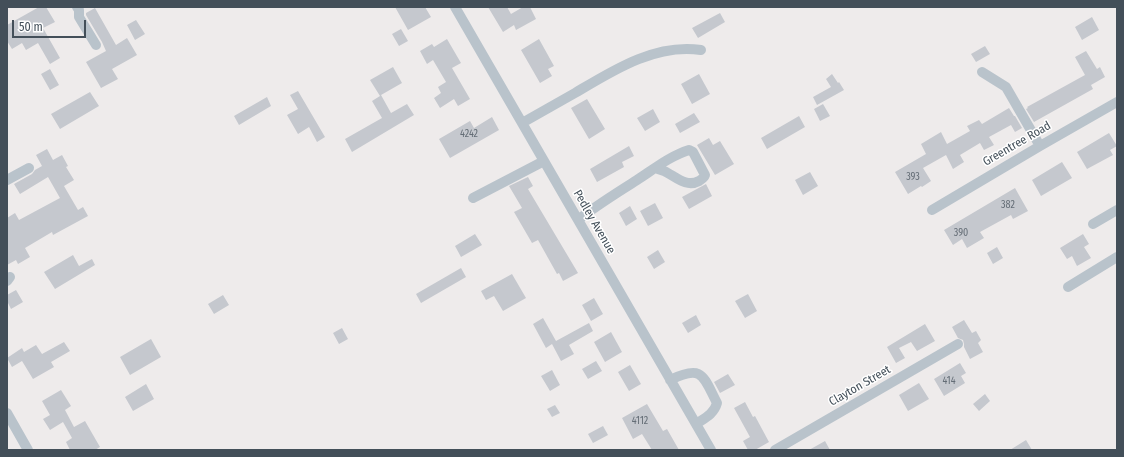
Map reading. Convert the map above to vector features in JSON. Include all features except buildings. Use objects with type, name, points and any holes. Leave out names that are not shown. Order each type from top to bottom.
[{"type":"street","points":[[77,7],[79,10],[79,17],[96,45]]},
{"type":"street","name":"Pedley Avenue","points":[[455,7],[711,450]]},
{"type":"street","points":[[522,123],[626,64],[654,54],[680,49],[700,50]]},
{"type":"street","points":[[982,72],[1006,87],[1040,146]]},
{"type":"street","name":"Greentree Road","points":[[932,210],[1117,102]]},
{"type":"street","points":[[578,220],[596,206],[655,168],[682,152],[689,150],[693,152],[705,174],[704,177],[698,182],[690,184],[684,183],[664,171],[655,168]]},
{"type":"street","points":[[473,198],[544,161]]},
{"type":"street","points":[[7,180],[28,168]]},
{"type":"street","points":[[1092,224],[1117,210]]},
{"type":"street","points":[[1068,287],[1117,257]]},
{"type":"street","name":"Clayton Street","points":[[775,450],[958,344]]},
{"type":"street","points":[[670,380],[691,372],[698,373],[704,379],[717,403],[716,409],[712,414],[696,424]]},
{"type":"street","points":[[7,413],[28,450]]}]
